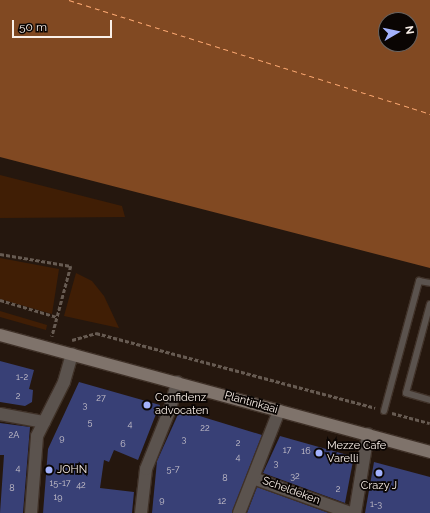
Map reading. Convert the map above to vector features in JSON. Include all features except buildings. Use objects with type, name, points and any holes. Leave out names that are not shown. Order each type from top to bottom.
[{"type":"street","name":"Plantinkaai","points":[[0,335],[430,452]]},
{"type":"street","points":[[31,513],[37,436],[64,382],[72,354]]},
{"type":"street","points":[[141,513],[146,469],[170,409],[176,382]]},
{"type":"street","points":[[239,513],[279,411]]},
{"type":"street","points":[[0,414],[44,422]]},
{"type":"street","points":[[355,513],[368,434]]},
{"type":"street","name":"Scheldeken","points":[[253,478],[351,513]]},
{"type":"lane","points":[[384,411],[419,281],[430,282]]},
{"type":"lane","points":[[430,304],[406,393],[430,400]]},
{"type":"path","points":[[0,254],[71,266],[52,337]]},
{"type":"path","points":[[0,300],[57,316]]},
{"type":"path","points":[[64,341],[96,333],[430,423]]},
{"type":"shaded area","points":[[0,0],[430,0],[430,268],[0,157]]},
{"type":"shaded area","points":[[0,175],[122,206],[125,217],[0,218]]},
{"type":"shaded area","points":[[0,258],[59,269],[52,314],[0,299]]},
{"type":"shaded area","points":[[76,273],[92,281],[104,296],[119,328],[64,316]]},
{"type":"shaded area","points":[[0,311],[47,325],[46,330],[0,317]]},
{"type":"ferry route","points":[[69,0],[430,114]]},
{"type":"place","name":"Confidenz advocaten","points":[[147,405]]},
{"type":"place","name":"Mezze Cafe Varelli","points":[[319,453]]},
{"type":"place","name":"JOHN","points":[[49,470]]},
{"type":"place","name":"Crazy J","points":[[379,473]]}]
